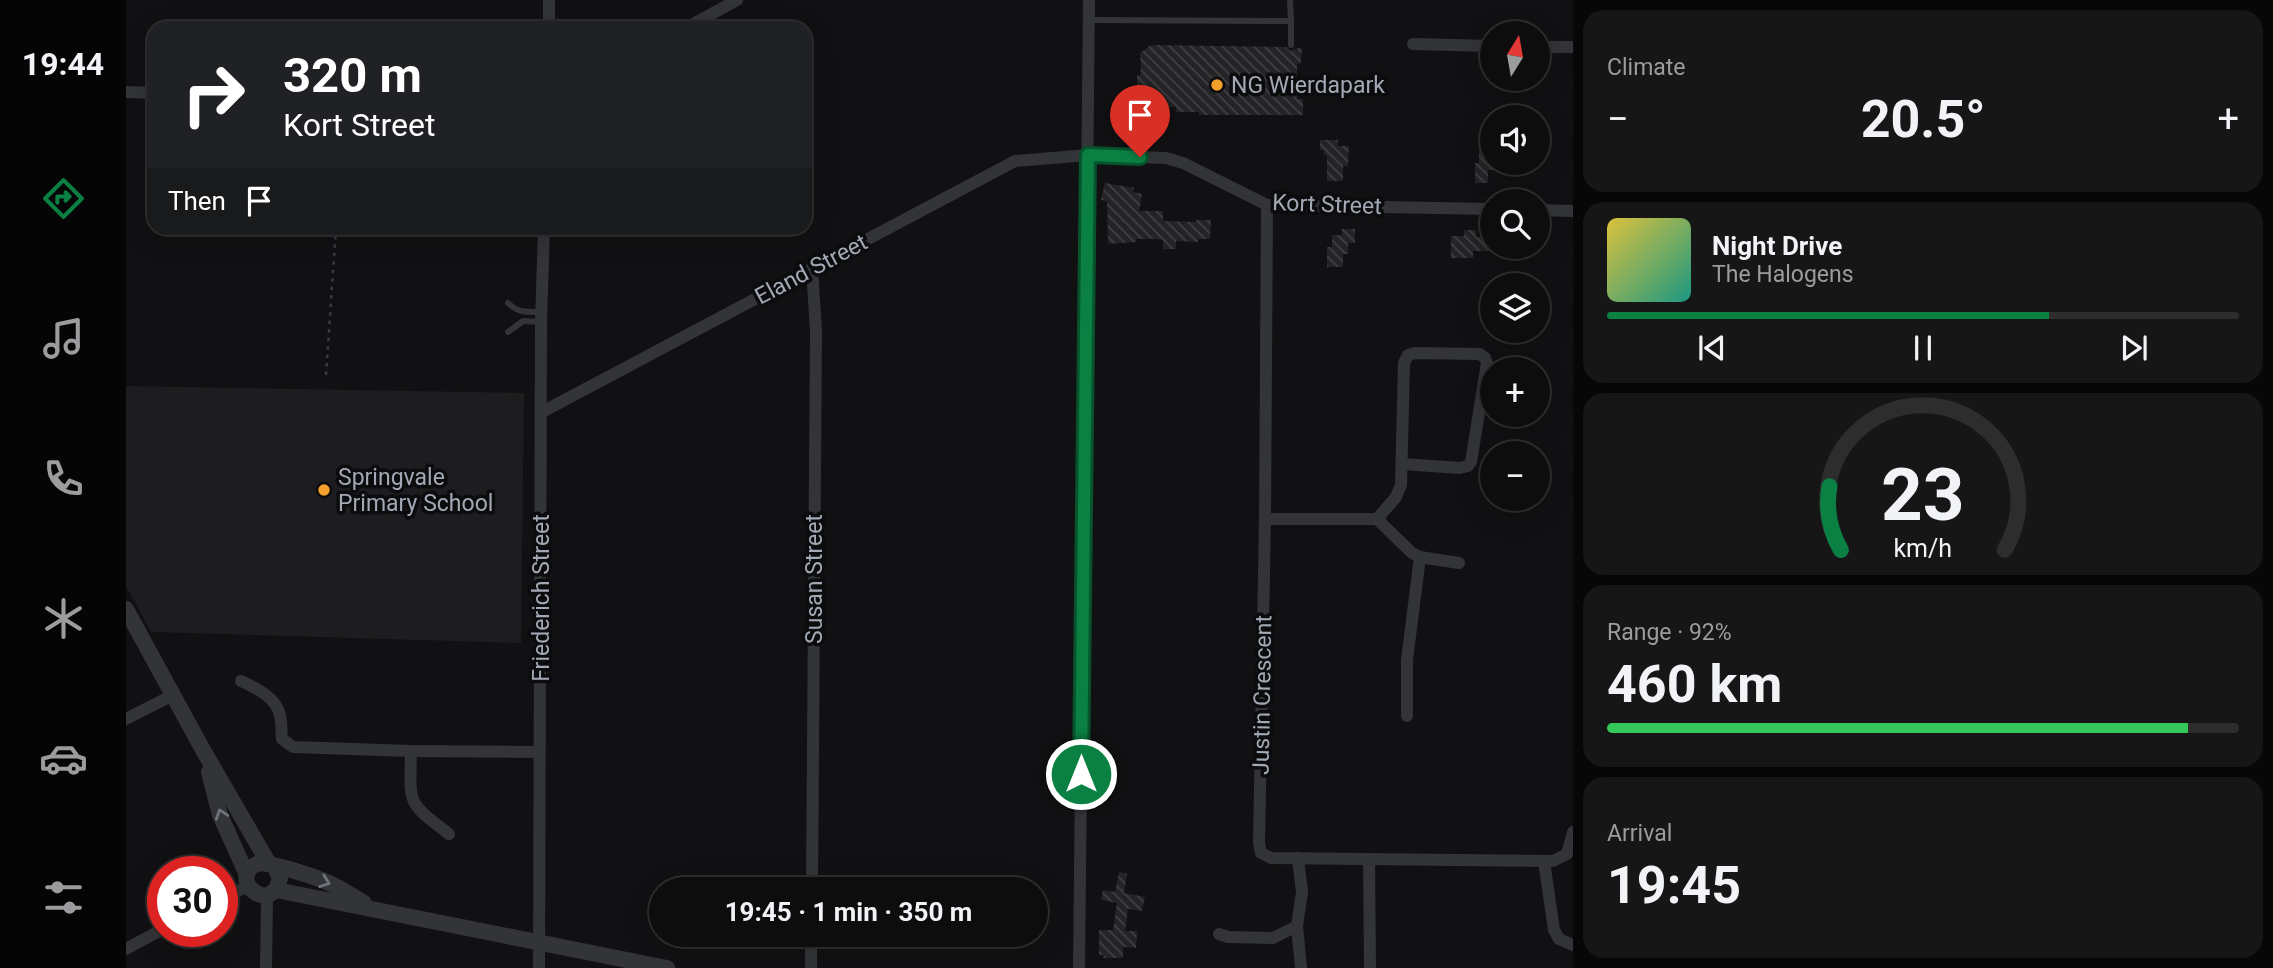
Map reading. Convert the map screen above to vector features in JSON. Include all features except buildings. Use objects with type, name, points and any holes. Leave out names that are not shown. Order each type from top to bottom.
[{"type":"street","points":[[549,0],[549,21]]},
{"type":"street","points":[[699,21],[737,0]]},
{"type":"street","points":[[1079,968],[1089,0]]},
{"type":"street","points":[[1413,44],[1480,46]]},
{"type":"street","points":[[1550,47],[1573,47]]},
{"type":"street","points":[[126,92],[147,93]]},
{"type":"street","name":"Kort Street","points":[[1088,155],[1175,160],[1267,205],[1480,209]]},
{"type":"street","name":"Eland Street","points":[[542,412],[1009,163],[1088,155]]},
{"type":"street","name":"Justin Crescent","points":[[1267,205],[1261,853],[1272,858],[1544,861]]},
{"type":"street","points":[[1550,210],[1573,211]]},
{"type":"street","name":"Friederich Street","points":[[539,968],[541,317],[544,235]]},
{"type":"street","name":"Susan Street","points":[[812,269],[816,331],[812,877]]},
{"type":"street","points":[[1377,519],[1396,497],[1401,485],[1404,363],[1408,355],[1415,352],[1480,354],[1487,363],[1468,466],[1460,468],[1402,464]]},
{"type":"street","points":[[1265,519],[1377,519],[1406,549],[1420,557],[1459,563]]},
{"type":"street","points":[[1407,716],[1407,660],[1420,557]]},
{"type":"street","points":[[126,609],[132,635],[173,695],[280,878],[272,893],[266,968]]},
{"type":"street","points":[[241,681],[266,694],[281,717],[282,739],[289,745],[411,751],[539,752]]},
{"type":"street","points":[[126,719],[173,695]]},
{"type":"street","points":[[203,750],[220,815],[254,894],[272,893],[372,908],[667,968]]},
{"type":"street","points":[[411,751],[411,800],[419,811],[449,834]]},
{"type":"street","points":[[1573,832],[1567,854],[1558,860],[1544,861],[1553,930],[1559,939],[1573,945]]},
{"type":"street","points":[[1298,858],[1302,892],[1297,926],[1301,968]]},
{"type":"street","points":[[1369,859],[1370,968]]},
{"type":"street","points":[[238,887],[247,881],[256,865],[271,865],[328,882],[372,908]]},
{"type":"street","points":[[1219,934],[1227,937],[1273,938],[1297,926]]},
{"type":"street","points":[[126,949],[147,938]]},
{"type":"street","points":[[811,947],[811,968]]},
{"type":"lane","points":[[1290,0],[1291,45]]},
{"type":"lane","points":[[1089,20],[1291,21]]},
{"type":"lane","points":[[508,303],[522,312],[541,317]]},
{"type":"lane","points":[[508,332],[523,321],[541,317]]},
{"type":"path","points":[[326,375],[336,235]]},
{"type":"shaded area","name":"Springvale Primary School","points":[[126,386],[524,393],[521,643],[151,632],[126,586]]},
{"type":"place","name":"NG Wierdapark","points":[[1217,85]]},
{"type":"place","name":"Springvale Primary School","points":[[324,490]]},
{"type":"route","points":[[1081,774],[1088,155],[1140,157]]}]
